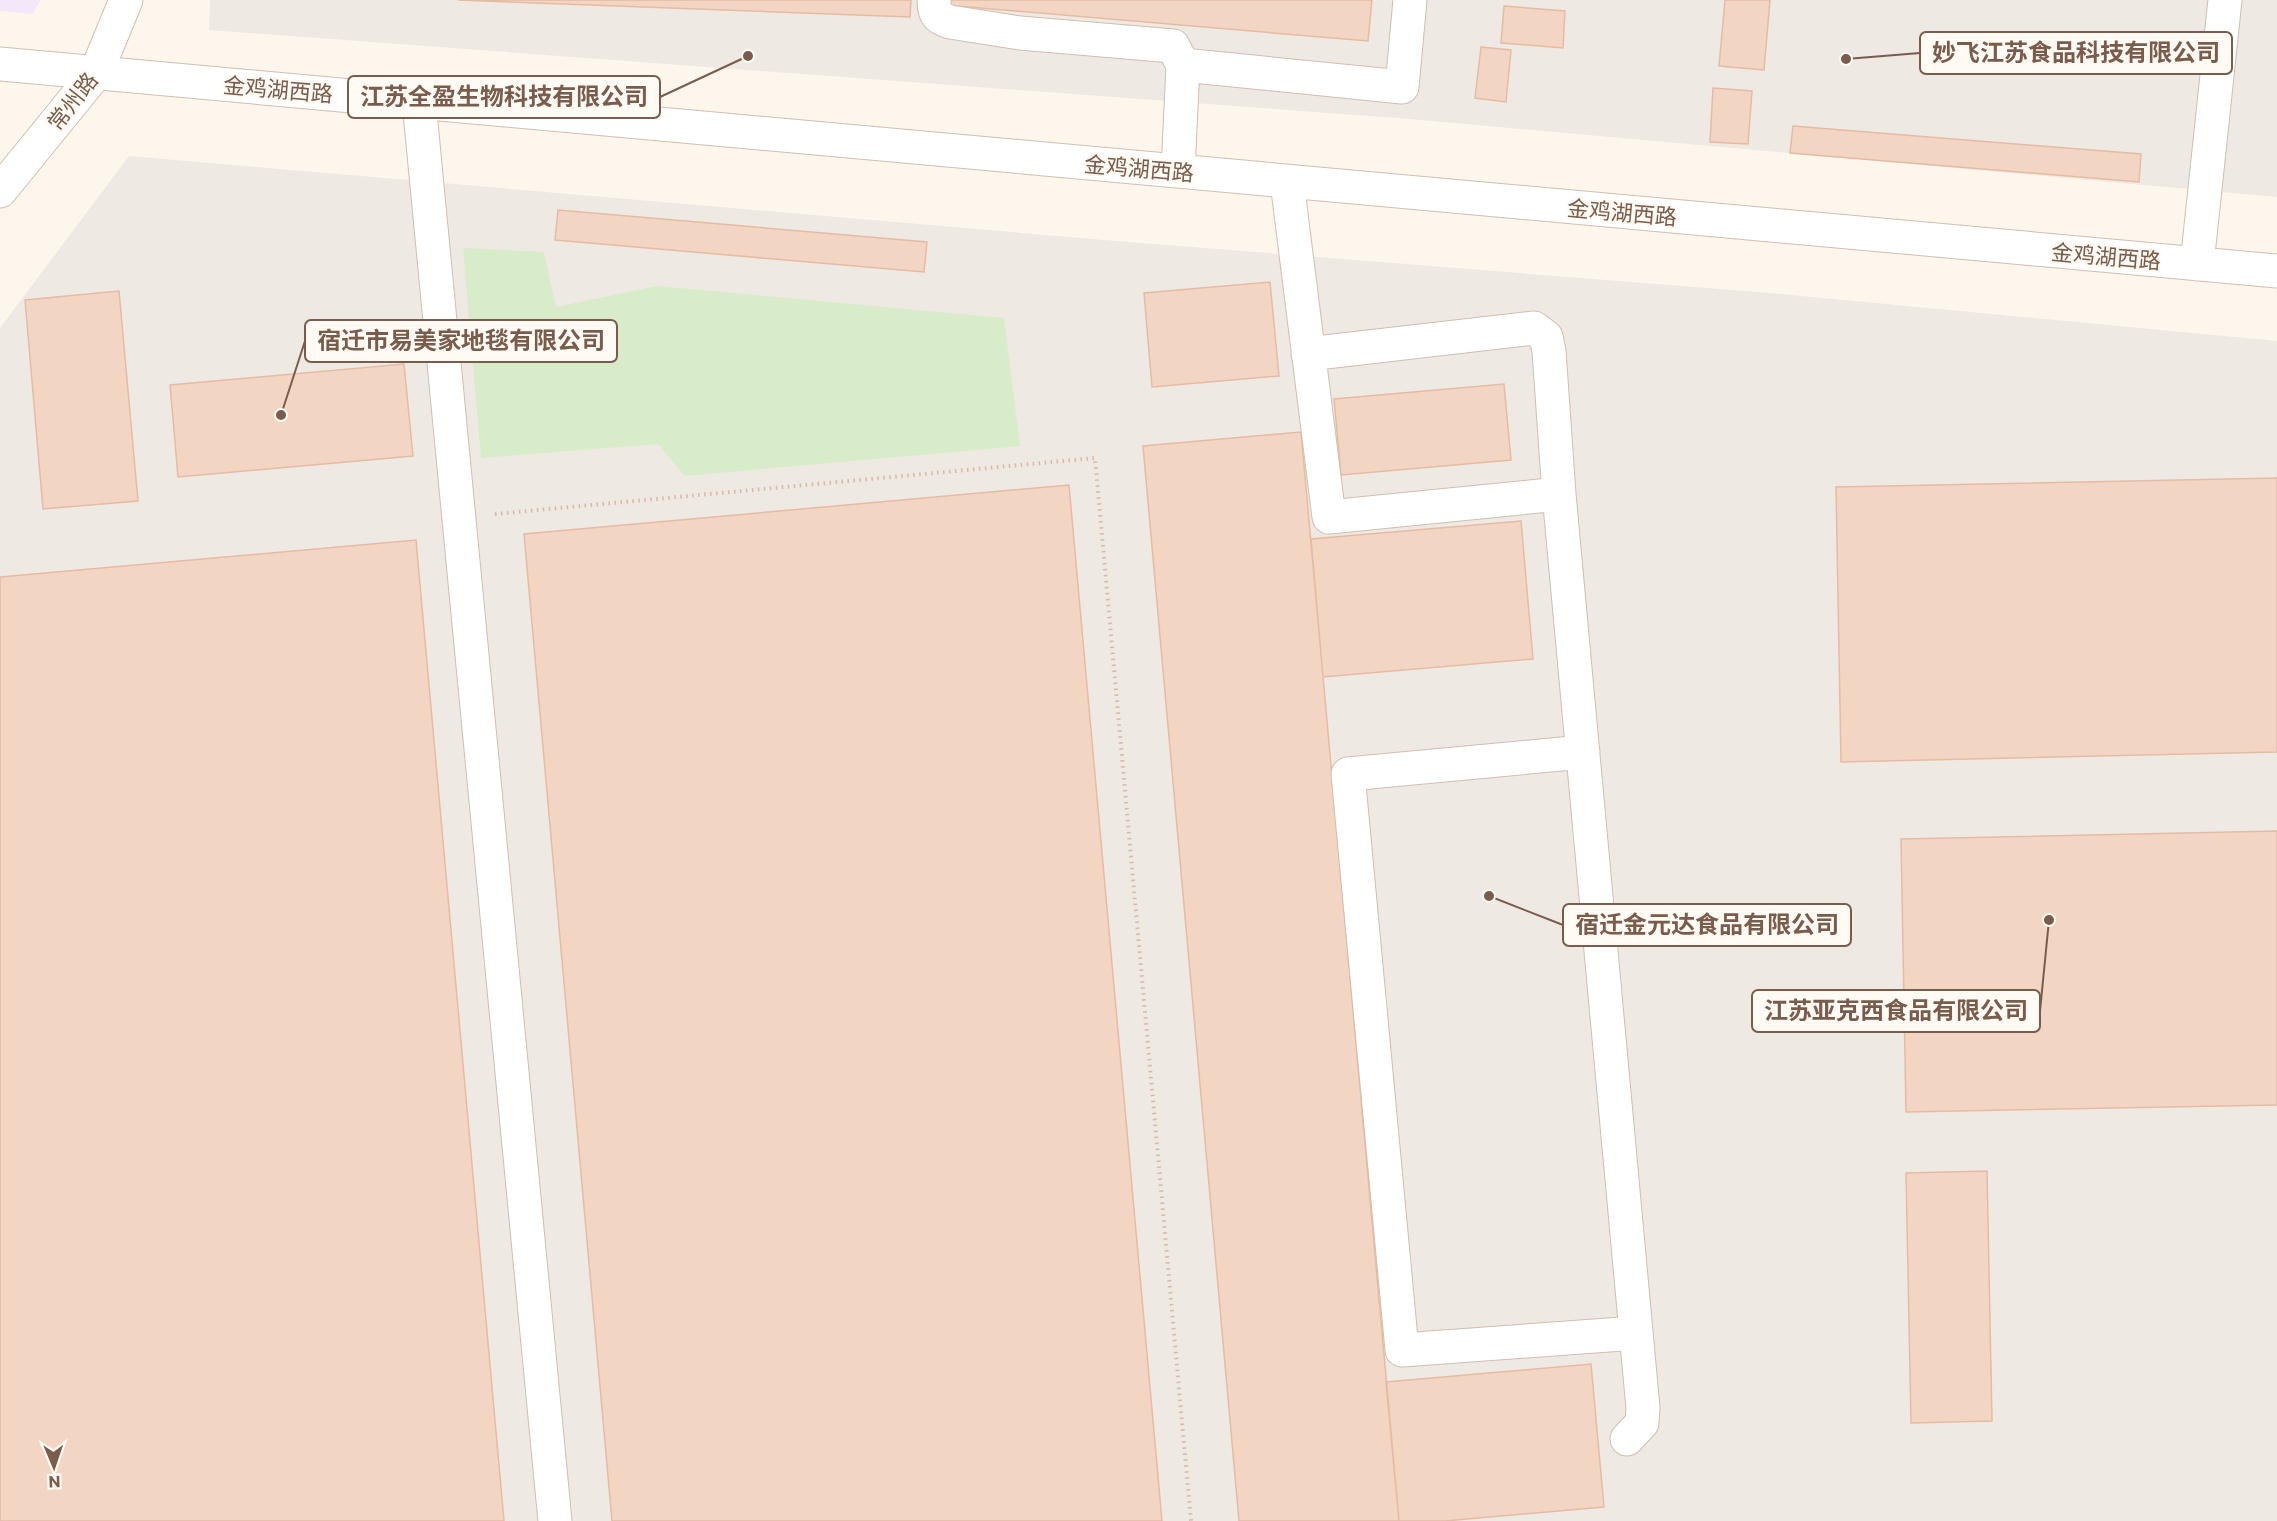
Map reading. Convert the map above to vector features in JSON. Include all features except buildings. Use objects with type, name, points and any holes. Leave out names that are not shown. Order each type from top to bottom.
[{"type":"street","name":"常州路","points":[[0,191],[96,73],[126,0]]},
{"type":"street","points":[[934,0],[934,11],[940,19],[1020,33],[1173,46],[1183,65],[1178,171]]},
{"type":"street","points":[[1183,65],[1402,87],[1410,0]]},
{"type":"street","points":[[2198,264],[2225,0]]},
{"type":"street","name":"金鸡湖西路","points":[[0,64],[2277,271]]},
{"type":"street","points":[[419,102],[555,1521]]},
{"type":"street","points":[[1287,182],[1329,517],[1558,494]]},
{"type":"street","points":[[1308,354],[1534,328],[1546,337],[1549,351],[1558,494],[1643,1408],[1642,1423],[1627,1439]]},
{"type":"street","points":[[1582,752],[1348,774],[1349,786],[1402,1350],[1636,1333]]},
{"type":"path","points":[[458,518],[1095,458],[1191,1521]]},
{"type":"shaded area","points":[[0,0],[41,0],[32,14],[0,11]]},
{"type":"shaded area","points":[[210,0],[2277,0],[2277,197],[1410,119],[209,30]]},
{"type":"shaded area","points":[[129,156],[1104,240],[1770,293],[2277,341],[2277,1521],[0,1521],[0,328]]},
{"type":"green space","points":[[463,248],[544,252],[556,307],[657,286],[1004,318],[1020,446],[685,476],[658,444],[481,458]]},
{"type":"place","name":"江苏全盈生物科技有限公司","points":[[748,56]]},
{"type":"place","name":"妙飞江苏食品科技有限公司","points":[[1846,59]]},
{"type":"place","name":"宿迁市易美家地毯有限公司","points":[[281,415]]},
{"type":"place","name":"宿迁金元达食品有限公司","points":[[1489,896]]},
{"type":"place","name":"江苏亚克西食品有限公司","points":[[2049,920]]}]
